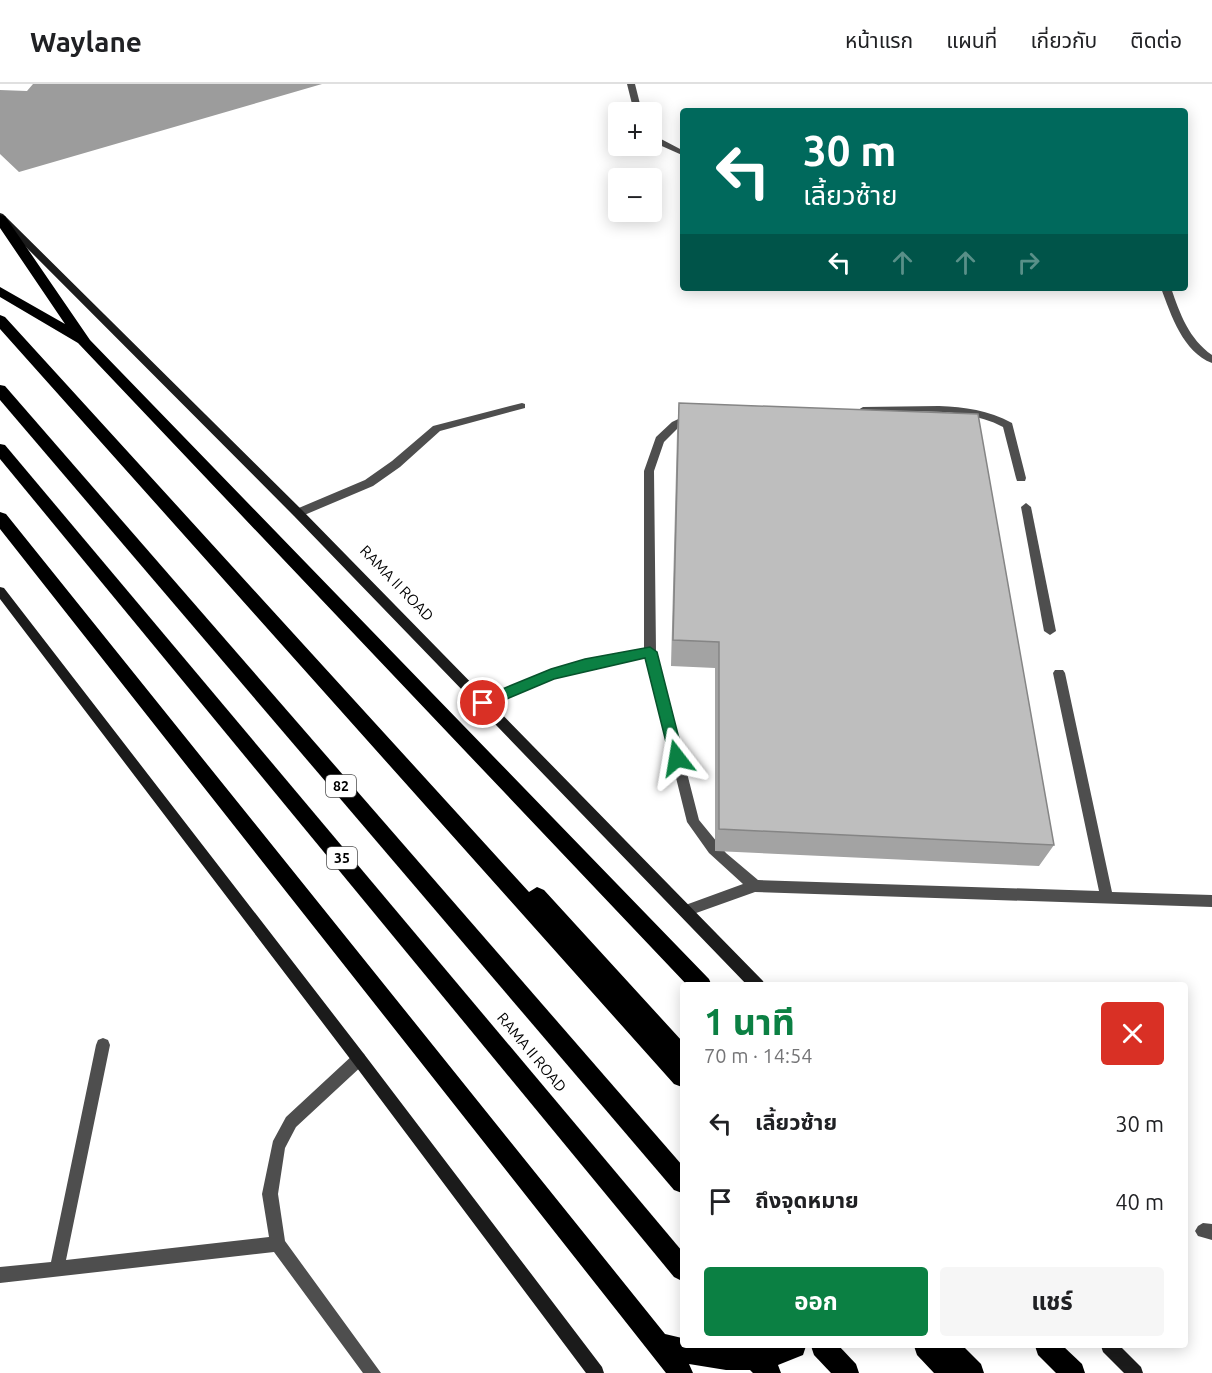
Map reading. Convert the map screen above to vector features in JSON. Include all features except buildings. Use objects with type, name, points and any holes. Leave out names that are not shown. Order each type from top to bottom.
[{"type":"highway","points":[[0,218],[85,344],[698,982]]},
{"type":"highway","points":[[0,291],[85,344]]},
{"type":"highway","points":[[0,308],[680,1054]]},
{"type":"highway","points":[[0,320],[680,1074]]},
{"type":"highway","name":"82","points":[[0,390],[680,1180]]},
{"type":"highway","name":"RAMA II ROAD","points":[[0,449],[680,1267]]},
{"type":"highway","points":[[0,518],[681,1373]]},
{"type":"highway","points":[[658,1344],[733,1359],[762,1358],[789,1348]]},
{"type":"highway","points":[[748,1348],[769,1373]]},
{"type":"highway","points":[[825,1348],[847,1373]]},
{"type":"highway","points":[[928,1348],[951,1373]]},
{"type":"highway","points":[[949,1348],[972,1373]]},
{"type":"highway","points":[[1049,1348],[1073,1373]]},
{"type":"main road","name":"RAMA II ROAD","points":[[0,218],[298,513],[754,982]]},
{"type":"main road","points":[[0,591],[359,1059],[596,1373]]},
{"type":"main road","points":[[1111,1348],[1136,1373]]},
{"type":"street","points":[[631,84],[636,102]]},
{"type":"street","points":[[662,143],[680,152]]},
{"type":"street","points":[[1167,291],[1188,339],[1198,351],[1212,360]]},
{"type":"street","points":[[298,513],[369,483],[396,464],[437,428],[522,406]]},
{"type":"street","points":[[854,410],[945,411],[996,417],[1008,425],[1021,478]]},
{"type":"street","points":[[700,411],[676,424],[660,440],[649,471],[650,652],[693,822],[708,845],[722,860],[755,886]]},
{"type":"street","points":[[1026,507],[1050,631]]},
{"type":"street","points":[[483,703],[551,674],[650,652]]},
{"type":"street","points":[[1059,673],[1107,897]]},
{"type":"street","points":[[685,911],[755,886],[1212,901]]},
{"type":"street","points":[[57,1268],[103,1046]]},
{"type":"street","points":[[359,1059],[291,1122],[278,1146],[270,1194],[278,1244],[373,1373]]},
{"type":"street","points":[[0,1275],[278,1244]]},
{"type":"shaded area","points":[[33,84],[322,84],[19,172],[0,154],[0,90],[27,91]]},
{"type":"route","points":[[483,703],[551,674],[650,652],[677,758]]}]
